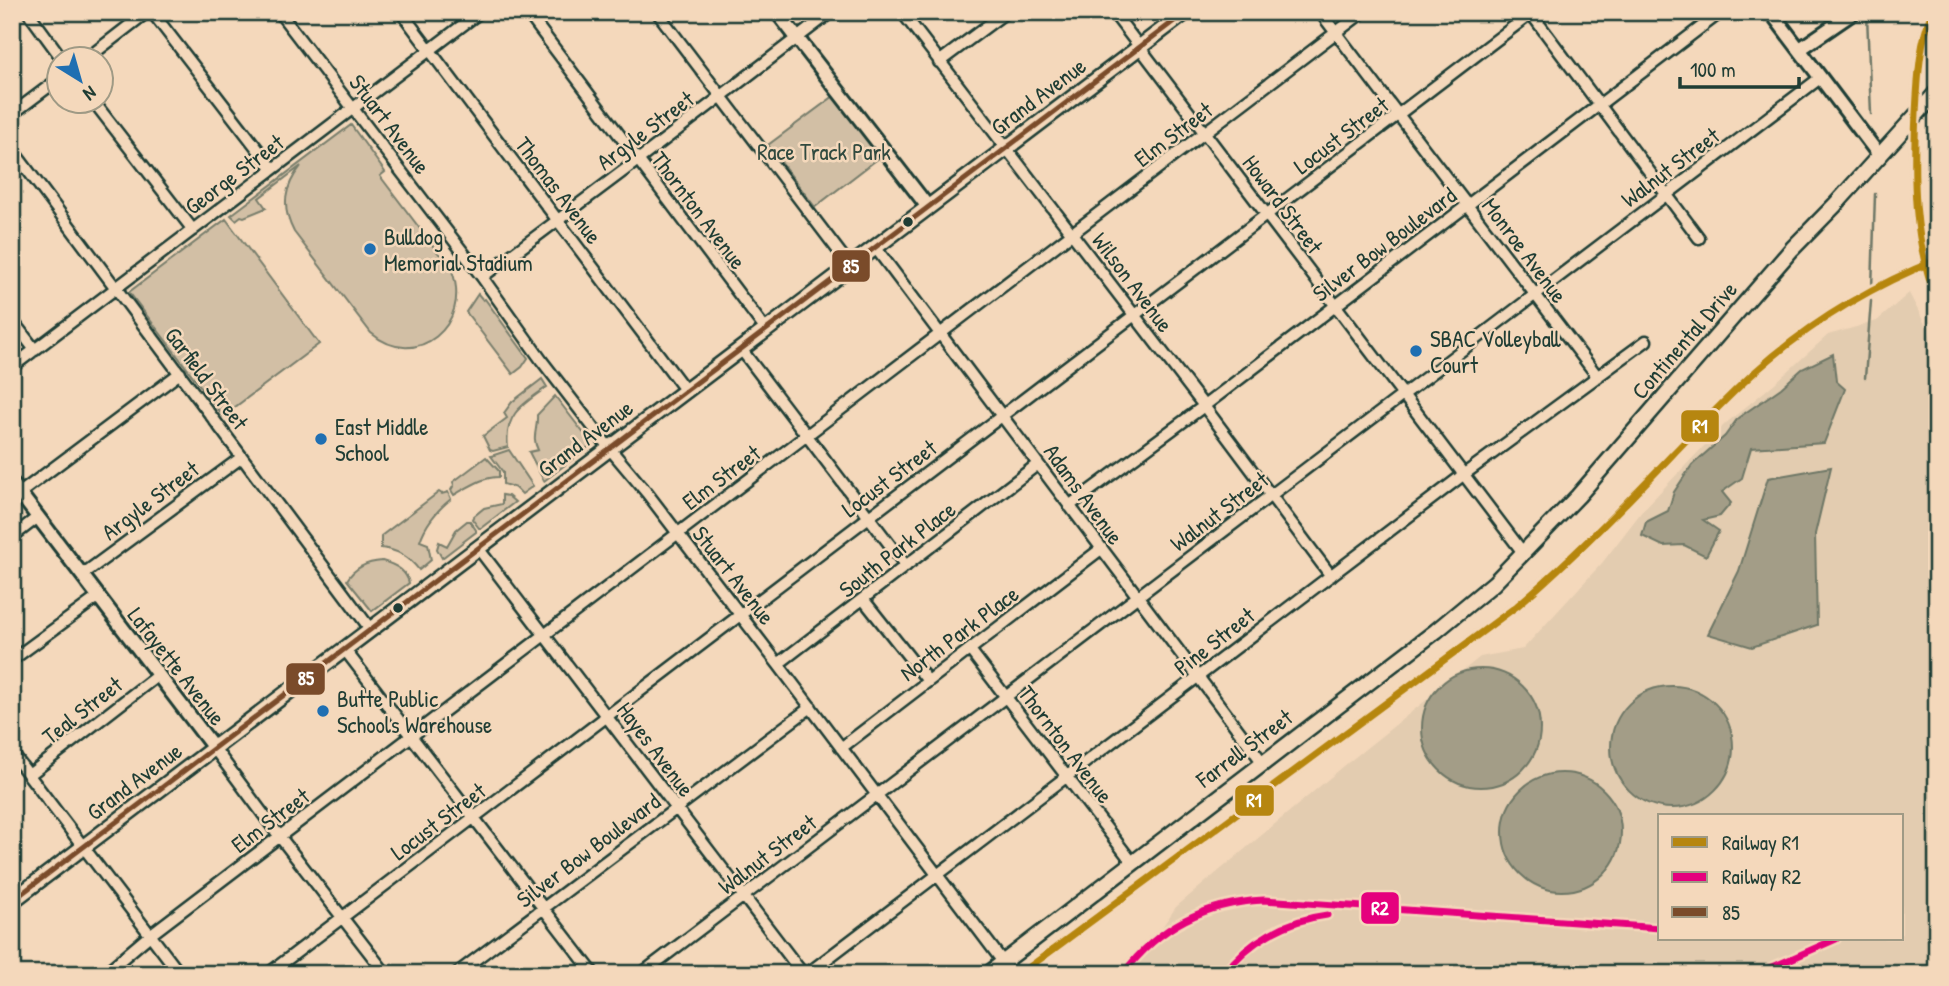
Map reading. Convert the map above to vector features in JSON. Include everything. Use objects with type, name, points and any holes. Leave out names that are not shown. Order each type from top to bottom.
[{"type":"main road","name":"Grand Avenue","points":[[12,901],[1186,12]]},
{"type":"main road","name":"Continental Drive","points":[[1524,554],[1578,496],[1792,249],[1937,92]]},
{"type":"main road","name":"Farrell Street","points":[[988,974],[1436,631],[1524,554]]},
{"type":"street","points":[[28,12],[53,46]]},
{"type":"street","points":[[104,46],[150,12],[273,169]]},
{"type":"street","name":"Stuart Avenue","points":[[279,12],[482,276],[542,361],[741,615],[1003,962]]},
{"type":"street","name":"Thomas Avenue","points":[[401,12],[686,391]]},
{"type":"street","name":"George Street","points":[[12,367],[480,12]]},
{"type":"street","name":"Thornton Avenue","points":[[527,12],[766,330]]},
{"type":"street","points":[[657,12],[850,266]]},
{"type":"street","points":[[777,12],[928,207]]},
{"type":"street","name":"Argyle Street","points":[[482,276],[831,12]]},
{"type":"street","name":"Wilson Avenue","points":[[902,12],[1331,576]]},
{"type":"street","points":[[939,62],[1006,12]]},
{"type":"street","name":"Howard Street","points":[[1113,12],[1524,554]]},
{"type":"street","name":"Monroe Avenue","points":[[1320,12],[1598,377]]},
{"type":"street","name":"Elm Street","points":[[104,974],[150,935],[1363,12]]},
{"type":"street","name":"Silver Bow Boulevard","points":[[1069,506],[1721,12]]},
{"type":"street","points":[[1771,12],[1879,155]]},
{"type":"street","points":[[1800,49],[1854,12]]},
{"type":"street","points":[[1531,13],[1699,238]]},
{"type":"street","name":"Locust Street","points":[[268,974],[1531,13]]},
{"type":"street","name":"Walnut Street","points":[[641,974],[1820,78]]},
{"type":"street","points":[[12,114],[46,88]]},
{"type":"street","points":[[105,116],[192,230]]},
{"type":"street","name":"Garfield Street","points":[[12,149],[371,630]]},
{"type":"street","name":"Adams Avenue","points":[[875,247],[1263,763]]},
{"type":"street","points":[[12,320],[34,350]]},
{"type":"street","name":"Pine Street","points":[[805,974],[938,876],[1463,475],[1646,341]]},
{"type":"street","points":[[741,349],[906,566]]},
{"type":"street","points":[[16,488],[180,373]]},
{"type":"street","name":"Argyle Street","points":[[82,575],[242,457]]},
{"type":"street","name":"South Park Place","points":[[778,664],[1038,464]]},
{"type":"street","name":"Lafayette Avenue","points":[[16,488],[386,974]]},
{"type":"street","points":[[12,537],[38,517]]},
{"type":"street","name":"Hayes Avenue","points":[[478,548],[805,974]]},
{"type":"street","name":"North Park Place","points":[[841,748],[1101,550]]},
{"type":"street","points":[[12,660],[98,597]]},
{"type":"street","points":[[863,599],[928,681]]},
{"type":"street","points":[[345,650],[594,974]]},
{"type":"street","name":"Thornton Avenue","points":[[970,650],[1132,862]]},
{"type":"street","name":"Teal Street","points":[[29,775],[158,676]]},
{"type":"street","name":"Silver Bow Boulevard","points":[[456,974],[811,707]]},
{"type":"street","points":[[12,753],[180,974]]},
{"type":"shaded area","points":[[1909,293],[1929,332],[1937,360],[1937,974],[1130,974],[1176,907],[1344,766],[1480,657],[1523,649],[1602,563],[1643,510],[1725,424],[1828,335],[1877,321]]},
{"type":"shaded area","points":[[1833,354],[1836,381],[1845,389],[1824,443],[1751,448],[1742,478],[1722,492],[1731,503],[1720,516],[1703,520],[1719,531],[1706,556],[1684,545],[1663,546],[1642,536],[1646,522],[1668,511],[1674,492],[1692,465],[1725,436],[1738,418],[1781,388],[1802,369]]},
{"type":"shaded area","points":[[1831,467],[1815,534],[1817,625],[1752,647],[1708,634],[1739,571],[1768,478]]},
{"type":"shaded area","points":[[1481,669],[1504,673],[1523,686],[1536,705],[1540,728],[1536,751],[1523,770],[1504,783],[1481,787],[1458,783],[1439,770],[1426,751],[1422,728],[1426,705],[1439,686],[1458,673]]},
{"type":"shaded area","points":[[1672,686],[1695,691],[1715,704],[1728,724],[1733,747],[1728,770],[1715,790],[1695,803],[1672,808],[1649,803],[1629,790],[1616,770],[1611,747],[1616,724],[1629,704],[1649,691]]},
{"type":"shaded area","points":[[1562,773],[1585,778],[1604,790],[1616,809],[1621,832],[1616,855],[1604,874],[1585,886],[1562,891],[1539,886],[1520,874],[1508,855],[1503,832],[1508,809],[1520,790],[1539,778]]},
{"type":"green space","name":"Race Track Park","points":[[834,96],[880,157],[815,207],[768,145]]},
{"type":"green space","points":[[351,125],[385,172],[380,176],[452,271],[456,290],[454,309],[447,324],[436,336],[422,344],[406,347],[389,344],[371,333],[294,232],[287,214],[286,198],[291,182],[301,166],[259,198],[266,208],[236,220],[231,215]]},
{"type":"green space","points":[[226,219],[319,344],[223,416],[129,292]]},
{"type":"green space","points":[[478,294],[485,299],[528,358],[513,374],[466,312]]},
{"type":"green space","points":[[542,379],[547,387],[523,405],[512,418],[508,447],[490,450],[483,436],[507,418],[504,413],[512,402]]},
{"type":"green space","points":[[555,396],[592,444],[544,481],[529,452],[538,450],[535,437],[537,415]]},
{"type":"green space","points":[[509,450],[533,486],[522,494],[516,488],[503,484],[503,472],[491,456]]},
{"type":"green space","points":[[486,457],[499,471],[499,477],[481,481],[454,495],[451,490],[453,482]]},
{"type":"green space","points":[[439,492],[448,492],[451,499],[432,518],[420,541],[428,544],[431,560],[419,570],[403,555],[381,548],[381,536]]},
{"type":"green space","points":[[502,495],[515,502],[479,528],[473,517],[484,508],[502,504]]},
{"type":"green space","points":[[470,521],[476,532],[442,558],[437,549],[439,542],[447,546],[456,530]]},
{"type":"green space","points":[[382,561],[399,568],[409,583],[372,611],[347,580],[362,566]]},
{"type":"waterway","points":[[1867,15],[1871,114]]},
{"type":"waterway","points":[[1872,289],[1875,194]]},
{"type":"waterway","points":[[1865,378],[1871,301]]},
{"type":"rail line","name":"R1","points":[[1932,12],[1924,36],[1919,75],[1915,184],[1923,255],[1937,300]]},
{"type":"rail line","name":"R1","points":[[1020,974],[1517,606],[1597,532],[1724,401],[1797,337],[1865,294],[1937,260]]},
{"type":"rail line","name":"R2","points":[[1123,974],[1152,943],[1185,920],[1222,906],[1264,900],[1658,928]]},
{"type":"rail line","name":"R2","points":[[1224,974],[1245,952],[1270,934],[1297,922],[1327,915]]},
{"type":"rail line","name":"R2","points":[[1757,974],[1834,940]]},
{"type":"transit line","name":"85","points":[[12,901],[1186,12]]},
{"type":"place","name":"Bulldog Memorial Stadium","points":[[370,249]]},
{"type":"place","name":"SBAC Volleyball Court","points":[[1416,351]]},
{"type":"place","name":"East Middle School","points":[[321,439]]},
{"type":"place","name":"Butte Public Schools Warehouse","points":[[323,711]]}]
